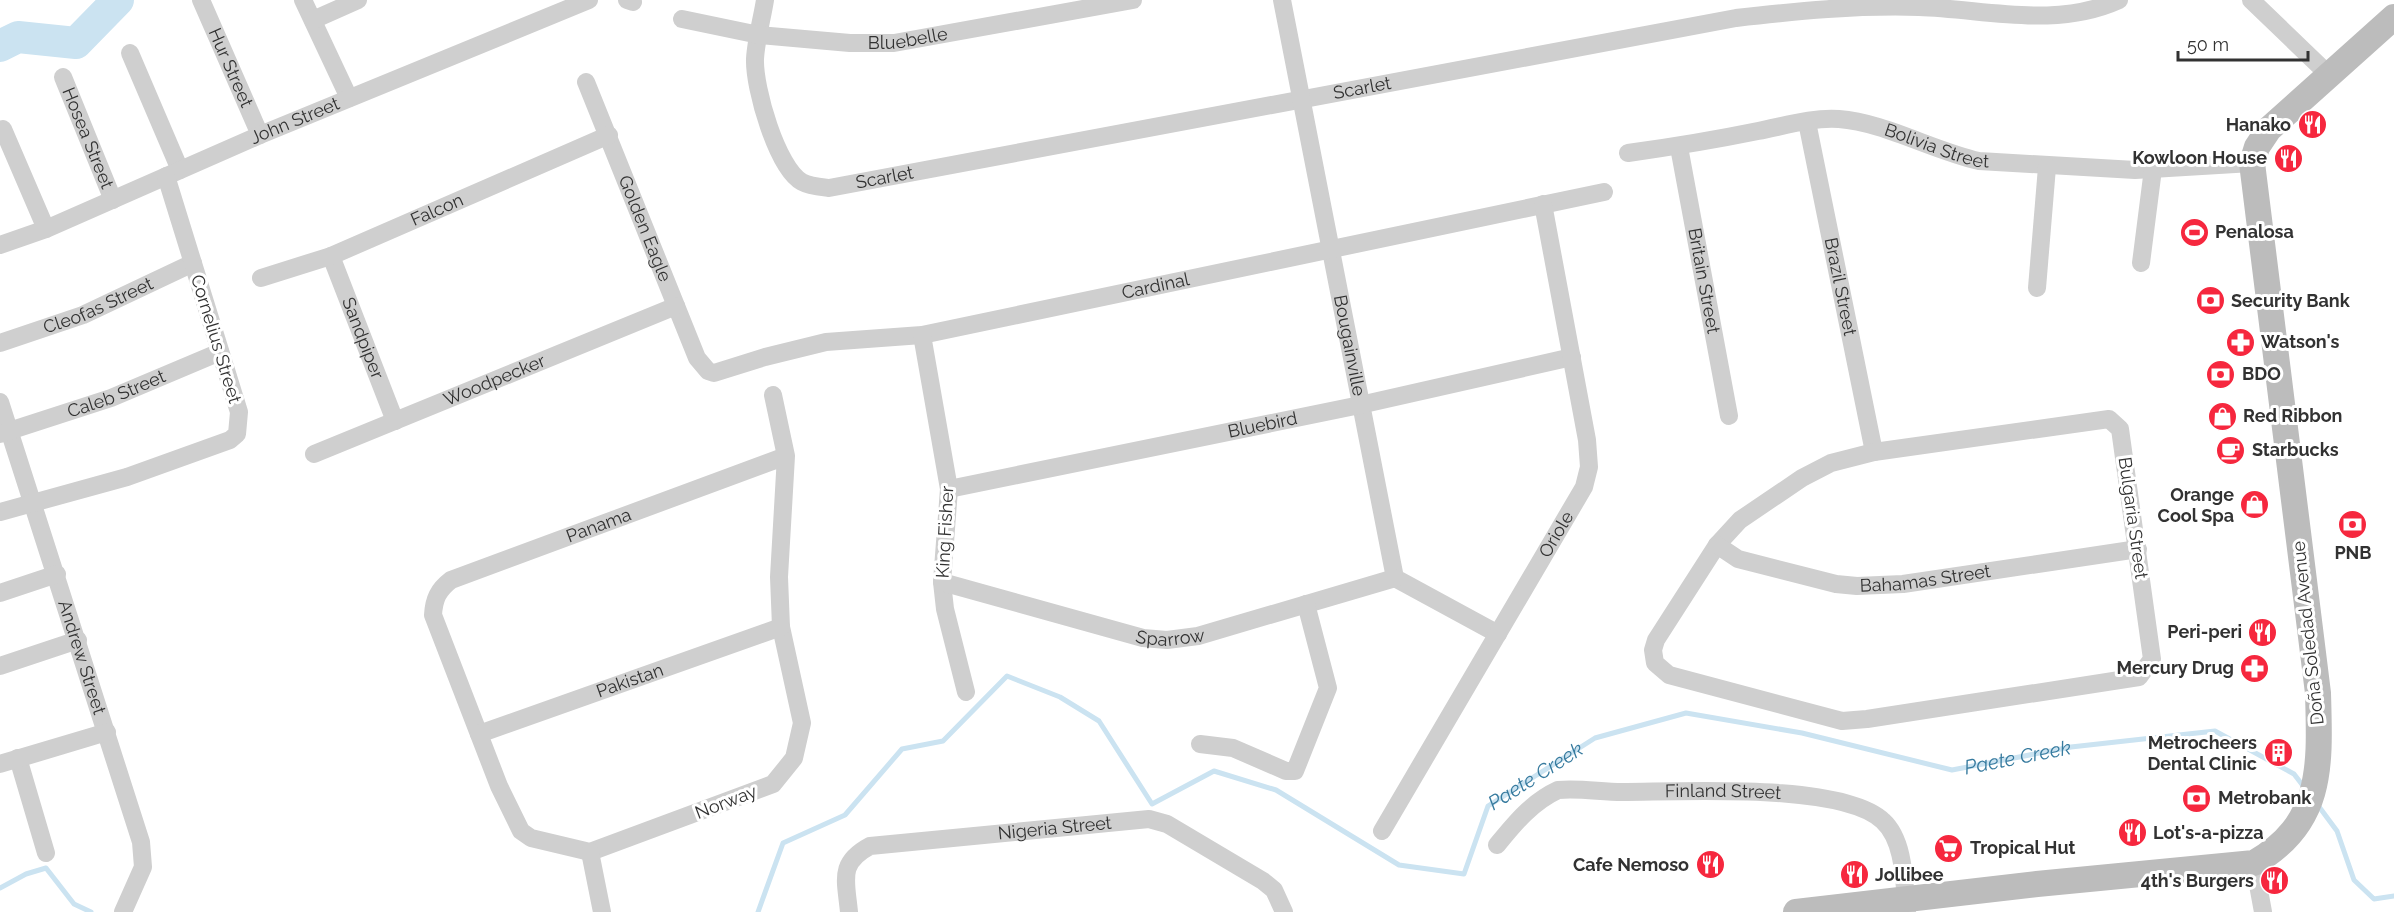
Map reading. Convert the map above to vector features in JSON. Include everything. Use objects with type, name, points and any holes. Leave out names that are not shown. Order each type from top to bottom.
[{"type":"main road","name":"Doña Soledad Avenue","points":[[1796,912],[1906,906],[2254,863],[2282,844],[2294,832],[2314,788],[2319,736],[2318,693],[2252,163],[2262,136],[2394,17]]},
{"type":"street","name":"Hur Street","points":[[201,0],[260,135]]},
{"type":"street","points":[[303,0],[349,98]]},
{"type":"street","points":[[313,20],[358,0]]},
{"type":"street","name":"John Street","points":[[0,245],[46,229],[260,135],[589,0]]},
{"type":"street","name":"Scarlet","points":[[765,0],[755,61],[760,91],[786,166],[802,183],[829,188],[1736,18],[1837,8],[1921,7],[2027,17],[2064,14],[2107,6],[2119,0]]},
{"type":"street","name":"Bluebelle","points":[[682,19],[759,35],[849,43],[894,43],[1133,0]]},
{"type":"street","name":"Bougainville","points":[[1282,0],[1395,578]]},
{"type":"street","points":[[2251,0],[2330,76]]},
{"type":"street","name":"Cornelius Street","points":[[0,512],[33,501],[128,477],[230,440],[237,434],[239,412],[193,263],[173,173],[130,53]]},
{"type":"street","name":"Hosea Street","points":[[63,77],[113,200]]},
{"type":"street","name":"Golden Eagle","points":[[586,82],[697,358],[708,371]]},
{"type":"street","name":"Bolivia Street","points":[[1628,153],[1679,147],[1807,122],[1839,119],[1868,125],[1953,155],[1979,160],[2047,167],[2153,169],[2252,163]]},
{"type":"street","name":"Brazil Street","points":[[1807,122],[1875,452]]},
{"type":"street","points":[[3,129],[46,229]]},
{"type":"street","name":"Falcon","points":[[261,278],[331,256],[609,135]]},
{"type":"street","name":"Britain Street","points":[[1679,147],[1729,416]]},
{"type":"street","points":[[2037,288],[2047,167]]},
{"type":"street","points":[[2141,263],[2153,169]]},
{"type":"street","name":"Cardinal","points":[[708,371],[714,373],[765,357],[826,342],[922,335],[1604,192]]},
{"type":"street","name":"Oriole","points":[[1382,831],[1584,487],[1588,467],[1587,440],[1543,204]]},
{"type":"street","name":"Sandpiper","points":[[331,256],[395,421]]},
{"type":"street","name":"Cleofas Street","points":[[0,343],[83,315],[193,263]]},
{"type":"street","name":"Woodpecker","points":[[314,454],[676,306]]},
{"type":"street","name":"King Fisher","points":[[922,335],[949,489],[942,582],[945,609],[966,692]]},
{"type":"street","name":"Caleb Street","points":[[5,432],[111,398],[220,352]]},
{"type":"street","name":"Bluebird","points":[[949,489],[1360,405],[1572,357]]},
{"type":"street","name":"Norway","points":[[590,852],[773,784],[794,758],[802,723],[781,627],[779,577],[786,456],[773,395]]},
{"type":"street","name":"Andrew Street","points":[[0,402],[5,432],[33,501],[141,842],[143,867],[123,912]]},
{"type":"street","name":"Bulgaria Street","points":[[2109,419],[2120,429],[2152,659],[2139,677],[1842,721],[1669,675],[1655,663],[1653,650],[1656,640],[1717,545],[1740,520],[1802,478],[1831,463],[1875,452],[2109,419]]},
{"type":"street","name":"Panama","points":[[479,734],[434,615],[434,603],[439,589],[451,580],[786,456]]},
{"type":"street","name":"Bahamas Street","points":[[1717,545],[1738,558],[1836,584],[1857,586],[1903,584],[2138,549]]},
{"type":"street","points":[[0,593],[57,574]]},
{"type":"street","points":[[1395,578],[1498,634]]},
{"type":"street","name":"Sparrow","points":[[942,582],[1143,638],[1167,640],[1198,636],[1395,578]]},
{"type":"street","points":[[1200,744],[1233,748],[1286,771],[1295,771],[1328,688],[1306,604]]},
{"type":"street","name":"Pakistan","points":[[479,734],[781,627]]},
{"type":"street","points":[[0,666],[78,640]]},
{"type":"street","points":[[0,764],[107,732]]},
{"type":"street","points":[[479,734],[499,786],[521,831],[531,838],[590,852],[602,912]]},
{"type":"street","points":[[18,758],[46,853]]},
{"type":"street","name":"Finland Street","points":[[1497,845],[1534,804],[1558,790],[1804,795],[1860,808],[1885,822],[1900,857],[1906,906]]},
{"type":"street","name":"Nigeria Street","points":[[849,912],[846,876],[848,863],[855,854],[870,846],[1149,819],[1167,824],[1263,881],[1274,890],[1284,912]]},
{"type":"street","points":[[2254,863],[2263,912]]},
{"type":"waterway","name":"Paete Creek","points":[[0,46],[18,37],[76,43],[118,0]]},
{"type":"waterway","name":"Paete Creek","points":[[758,912],[783,843],[845,815],[902,749],[943,741],[1007,676],[1060,697],[1099,721],[1152,804],[1214,771],[1276,790],[1399,865],[1464,874],[1488,806],[1595,738],[1686,713],[1802,733],[1952,770],[2071,747],[2215,731],[2294,774],[2304,787]]},
{"type":"waterway","name":"Paete Creek","points":[[2317,804],[2337,831],[2354,880],[2374,899],[2394,896]]},
{"type":"waterway","name":"Paete Creek","points":[[0,888],[26,874],[46,868],[74,904],[91,912]]},
{"type":"place","name":"Hanako","points":[[2312,125]]},
{"type":"place","name":"Kowloon House","points":[[2288,158]]},
{"type":"place","name":"Penalosa","points":[[2194,232]]},
{"type":"place","name":"Security Bank","points":[[2210,301]]},
{"type":"place","name":"Watson's","points":[[2240,342]]},
{"type":"place","name":"BDO","points":[[2221,374]]},
{"type":"place","name":"Red Ribbon","points":[[2222,416]]},
{"type":"place","name":"Starbucks","points":[[2231,450]]},
{"type":"place","name":"Orange Cool Spa","points":[[2255,505]]},
{"type":"place","name":"PNB","points":[[2353,524]]},
{"type":"place","name":"Peri-peri","points":[[2263,632]]},
{"type":"place","name":"Mercury Drug","points":[[2255,668]]},
{"type":"place","name":"Metrocheers Dental Clinic","points":[[2278,753]]},
{"type":"place","name":"Metrobank","points":[[2197,798]]},
{"type":"place","name":"Lot's-a-pizza","points":[[2132,833]]},
{"type":"place","name":"Tropical Hut","points":[[1949,848]]},
{"type":"place","name":"Cafe Nemoso","points":[[1710,865]]},
{"type":"place","name":"Jollibee","points":[[1854,875]]},
{"type":"place","name":"4th's Burgers","points":[[2275,881]]}]
